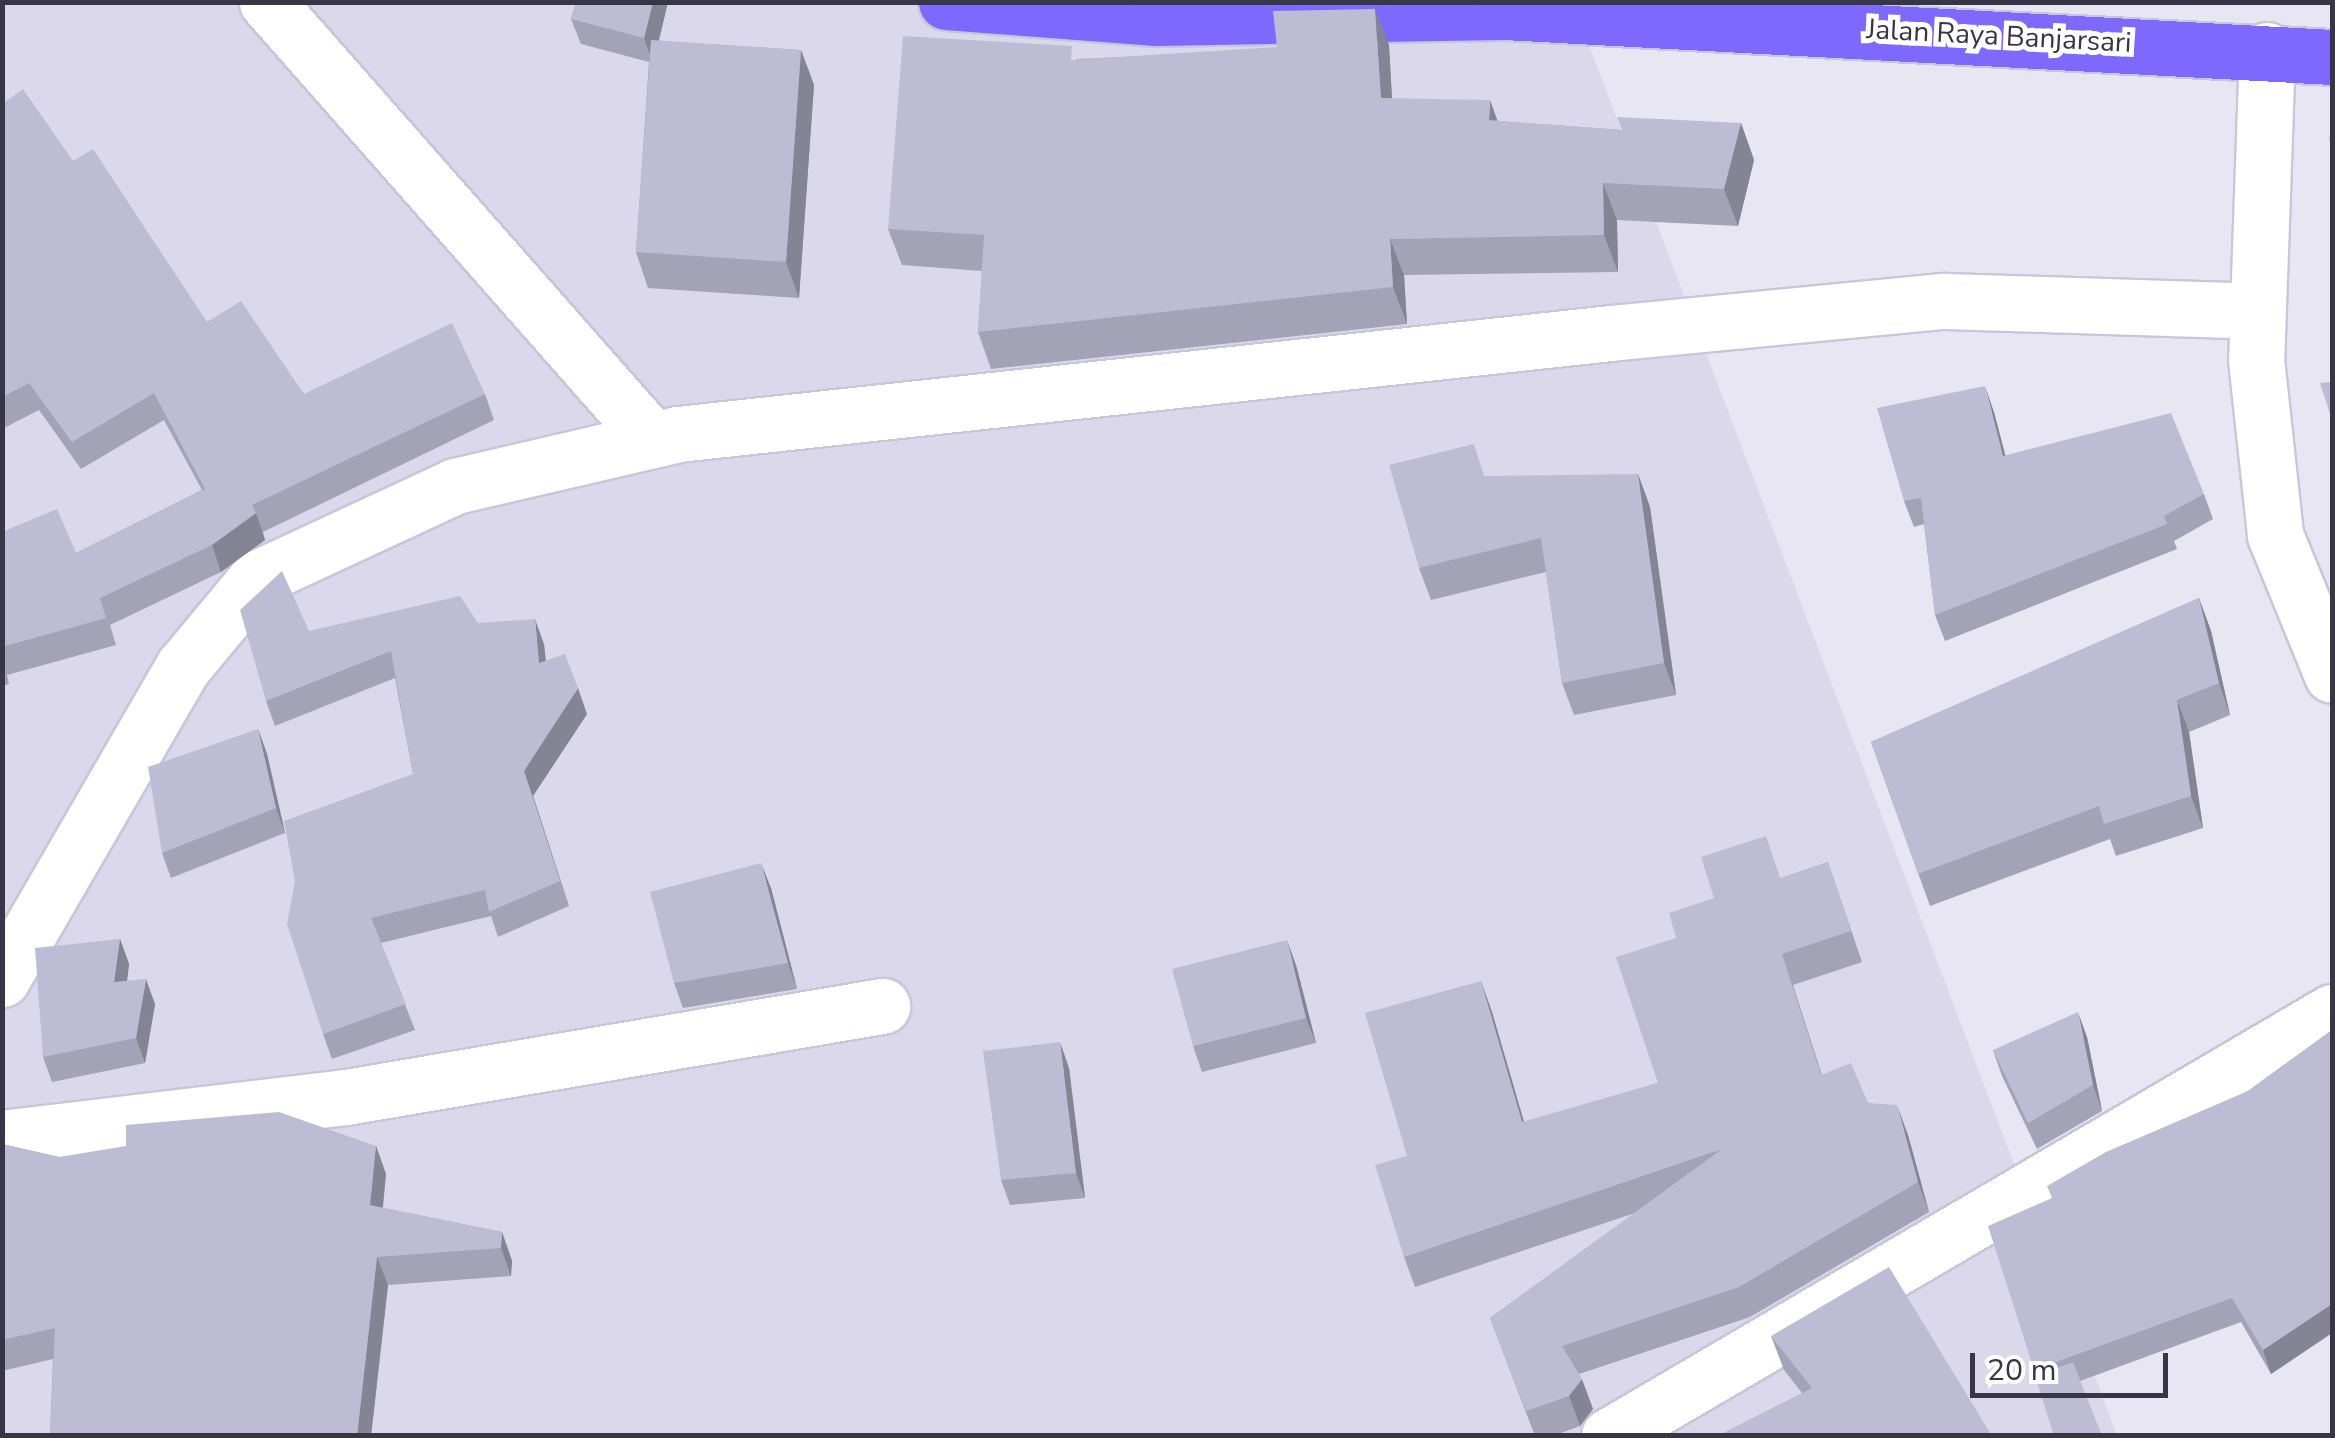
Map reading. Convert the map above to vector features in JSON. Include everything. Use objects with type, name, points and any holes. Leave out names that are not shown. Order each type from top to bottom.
[{"type":"highway","name":"Jalan Raya Banjarsari","points":[[946,2],[1156,18],[1504,12],[2268,50],[2332,57]]},
{"type":"street","points":[[267,2],[652,438]]},
{"type":"street","points":[[2268,50],[2256,311],[2275,535],[2332,674]]},
{"type":"street","points":[[2,980],[183,667],[257,578],[456,486],[652,438],[1945,301],[2256,311]]},
{"type":"street","points":[[2,1138],[346,1097],[882,1006]]},
{"type":"street","points":[[1609,1436],[2332,1012]]},
{"type":"shaded area","points":[[3,3],[1573,3],[2117,1435],[3,1436]]},
{"type":"building","points":[[576,2],[653,2],[644,38],[571,19]]},
{"type":"building","points":[[1375,9],[1381,98],[1490,100],[1489,120],[1622,130],[1617,117],[1741,123],[1724,189],[1603,183],[1604,235],[1390,239],[1393,287],[978,332],[984,235],[888,229],[903,36],[1072,46],[1071,60],[1277,47],[1273,11]]},
{"type":"building","points":[[651,40],[801,50],[786,262],[636,252]]},
{"type":"building","points":[[23,89],[73,161],[93,149],[207,322],[241,301],[304,394],[452,323],[485,394],[252,505],[256,513],[212,545],[100,598],[106,618],[2,647],[2,532],[57,509],[76,553],[205,489],[154,393],[72,442],[29,383],[2,397],[2,104]]},
{"type":"building","points":[[2332,382],[2332,420],[2320,383]]},
{"type":"building","points":[[1985,386],[2003,456],[2171,413],[2204,494],[2164,516],[2167,524],[1935,615],[1921,498],[1904,501],[1877,408]]},
{"type":"building","points":[[1474,444],[1484,476],[1638,474],[1664,663],[1562,683],[1541,538],[1419,568],[1389,465]]},
{"type":"building","points":[[282,571],[309,631],[460,596],[478,623],[535,619],[539,663],[565,654],[578,688],[524,771],[560,881],[489,912],[485,890],[371,918],[406,1004],[323,1034],[287,924],[295,881],[284,821],[413,774],[391,651],[266,701],[240,610]]},
{"type":"building","points":[[2199,598],[2219,683],[2177,700],[2191,796],[2104,824],[2099,806],[1918,874],[1871,742]]},
{"type":"building","points":[[258,729],[276,808],[162,853],[148,767]]},
{"type":"building","points":[[1766,836],[1780,878],[1828,862],[1851,931],[1782,954],[1821,1075],[1851,1063],[1868,1103],[1897,1105],[1918,1182],[1739,1287],[1562,1346],[1582,1379],[1569,1396],[1526,1411],[1490,1318],[1722,1149],[1404,1257],[1375,1165],[1407,1156],[1365,1013],[1481,981],[1522,1122],[1658,1083],[1616,957],[1676,938],[1669,913],[1714,898],[1701,857]]},
{"type":"building","points":[[761,863],[788,963],[674,983],[650,892]]},
{"type":"building","points":[[120,939],[114,982],[146,979],[136,1038],[43,1057],[35,948]]},
{"type":"building","points":[[1287,940],[1306,1018],[1193,1046],[1172,969]]},
{"type":"building","points":[[2078,1012],[2093,1085],[2028,1123],[1993,1050]]},
{"type":"building","points":[[2332,1030],[2332,1304],[2263,1350],[2232,1298],[2034,1370],[1988,1226],[2052,1198],[2047,1186],[2106,1152],[2248,1091]]},
{"type":"building","points":[[1060,1042],[1076,1173],[1001,1180],[983,1051]]},
{"type":"building","points":[[279,1112],[376,1146],[370,1205],[502,1232],[501,1248],[377,1257],[357,1436],[50,1436],[55,1328],[2,1340],[2,1144],[59,1157],[126,1146],[126,1125]]},
{"type":"building","points":[[1889,1267],[1992,1436],[1717,1436],[1812,1388],[1771,1336]]},
{"type":"building","points":[[2073,1362],[2102,1436],[2054,1436],[2035,1376]]}]
